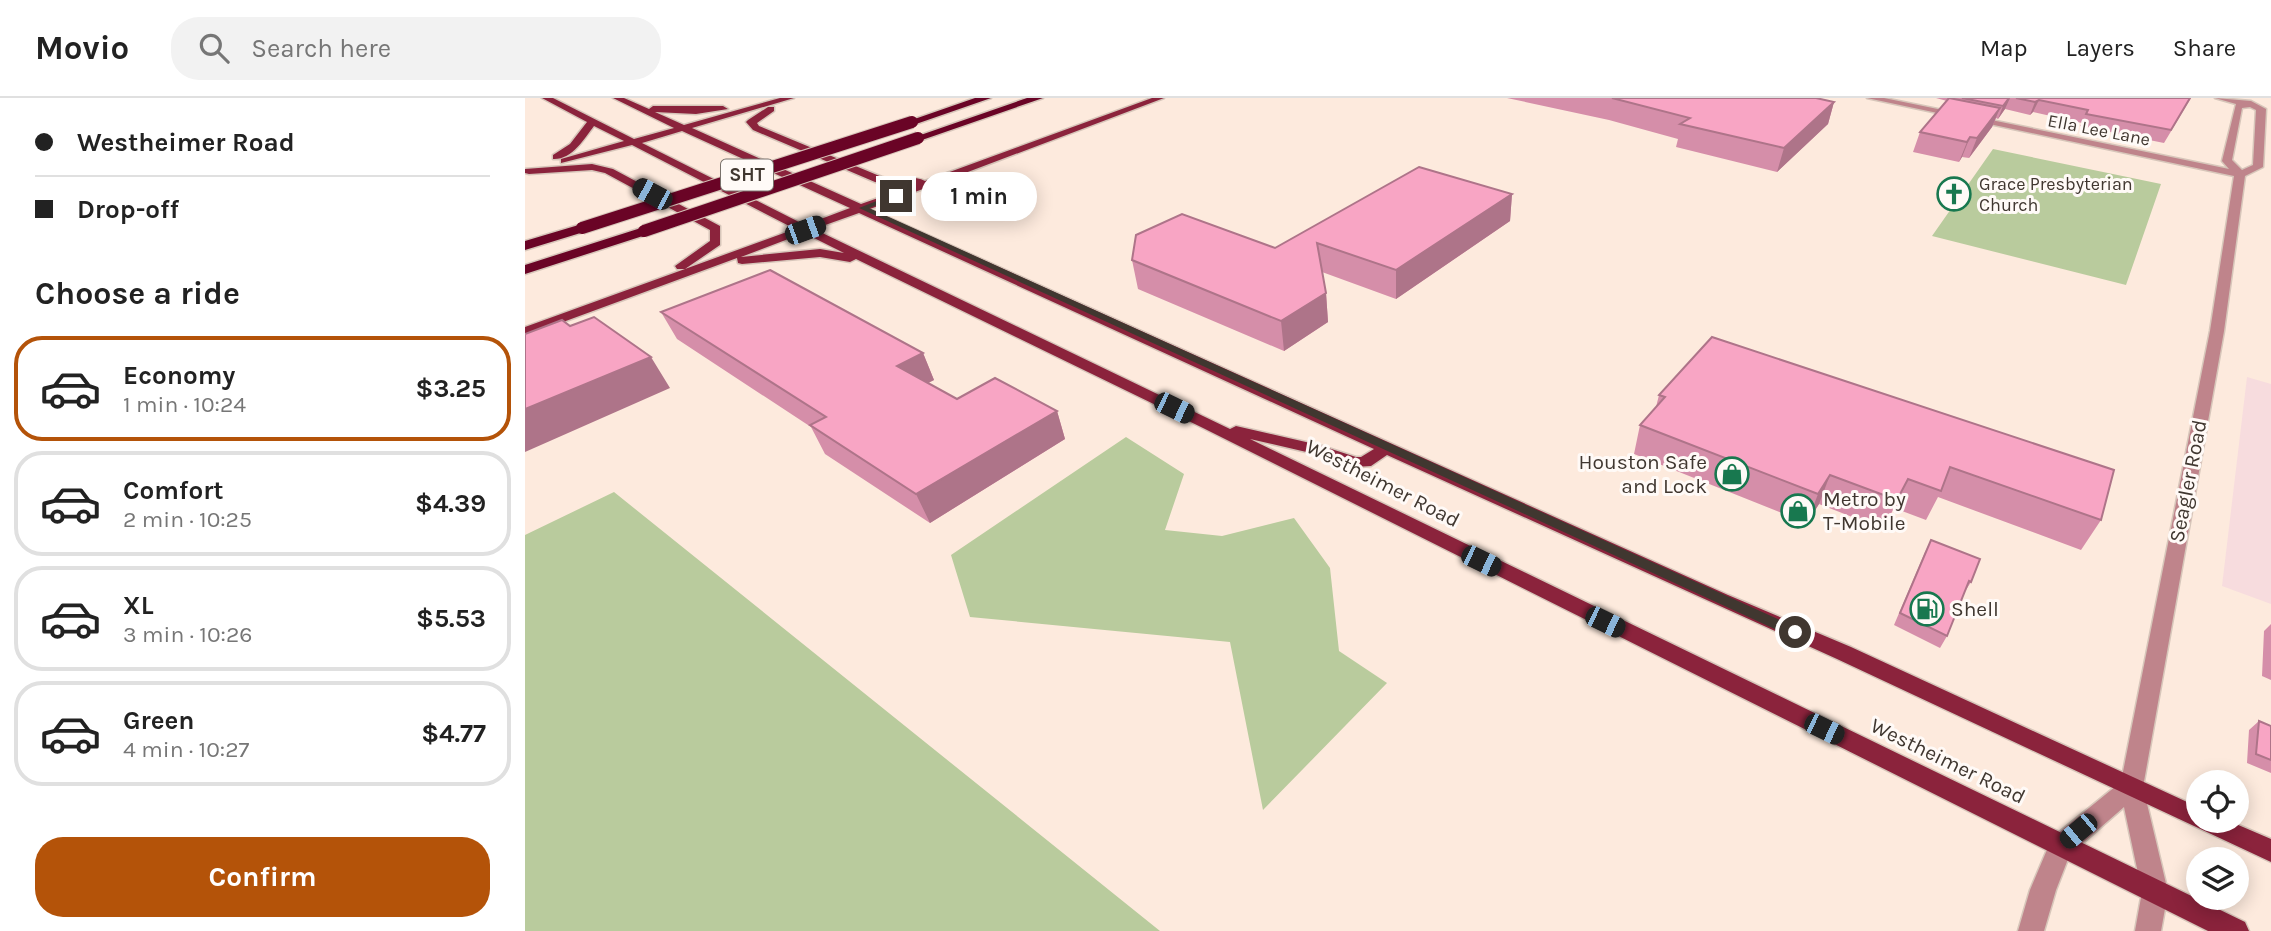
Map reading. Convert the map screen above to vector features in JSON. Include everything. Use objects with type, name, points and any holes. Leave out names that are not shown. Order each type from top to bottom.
[{"type":"highway","name":"SHT","points":[[525,247],[986,98]]},
{"type":"highway","name":"SHT","points":[[525,270],[1038,98]]},
{"type":"main road","name":"Westheimer Road","points":[[546,98],[805,230],[1209,425],[2236,931]]},
{"type":"main road","name":"Westheimer Road","points":[[617,98],[1721,600],[1844,653],[2186,812]]},
{"type":"main road","points":[[527,172],[789,98]]},
{"type":"main road","points":[[642,109],[704,110],[789,98]]},
{"type":"main road","points":[[789,98],[761,113],[751,122],[756,128],[879,180],[907,182],[954,174]]},
{"type":"main road","points":[[525,332],[1160,98]]},
{"type":"main road","points":[[527,172],[571,149],[593,122]]},
{"type":"main road","points":[[527,172],[592,167],[609,171],[716,228],[716,242],[699,256],[639,290]]},
{"type":"main road","points":[[691,271],[744,260],[796,254],[820,253],[868,260]]},
{"type":"main road","points":[[1209,425],[1319,450],[1355,462],[1365,462],[1386,448]]},
{"type":"main road","points":[[2231,833],[2271,851]]},
{"type":"street","name":"Ella Lee Lane","points":[[1871,98],[2240,174]]},
{"type":"street","points":[[2219,98],[2252,101]]},
{"type":"street","name":"Seagler Road","points":[[2252,101],[2261,109],[2258,167],[2240,174],[2227,161],[2238,106],[2252,101]]},
{"type":"street","name":"Seagler Road","points":[[2148,931],[2155,892],[2131,787],[2217,331],[2229,228],[2240,174]]},
{"type":"street","points":[[2031,931],[2043,890],[2061,846],[2131,787]]},
{"type":"shaded area","points":[[2247,377],[2271,384],[2271,604],[2222,586]]},
{"type":"green space","points":[[1993,149],[2161,184],[2126,285],[1932,236]]},
{"type":"green space","points":[[1126,437],[1184,474],[1165,530],[1222,536],[1294,518],[1330,568],[1339,651],[1387,683],[1263,810],[1230,642],[970,617],[951,555]]},
{"type":"green space","points":[[614,492],[1160,931],[525,931],[525,535]]},
{"type":"building","points":[[1612,98],[1816,98],[1834,102],[1784,148],[1680,124],[1690,118]]},
{"type":"building","points":[[1949,98],[2000,108],[1977,138],[1970,137],[1967,142],[1920,132]]},
{"type":"building","points":[[1962,98],[2009,98],[2003,106]]},
{"type":"building","points":[[2016,98],[2190,98],[2171,130],[2086,114],[2088,110]]},
{"type":"building","points":[[1419,167],[1512,194],[1396,270],[1317,243],[1326,293],[1281,321],[1132,260],[1136,235],[1182,214],[1275,248]]},
{"type":"building","points":[[770,270],[923,353],[897,366],[957,399],[995,378],[1057,411],[916,494],[810,425],[826,417],[661,312]]},
{"type":"building","points":[[594,317],[651,357],[525,409],[525,334],[562,320],[570,326]]},
{"type":"building","points":[[1712,337],[2114,470],[2101,520],[1950,467],[1941,491],[1908,479],[1897,500],[1830,475],[1818,494],[1640,425],[1665,397],[1659,395]]},
{"type":"building","points":[[1931,540],[1980,559],[1947,636],[1900,613]]},
{"type":"building","points":[[2259,721],[2271,726],[2271,760],[2256,754]]},
{"type":"place","name":"Grace Presbyterian Church","points":[[1954,194]]},
{"type":"place","name":"Houston Safe and Lock","points":[[1732,474]]},
{"type":"place","name":"Metro by T-Mobile","points":[[1798,511]]},
{"type":"place","name":"Shell","points":[[1927,609]]},
{"type":"route","points":[[896,196],[863,208],[1795,632]]}]
